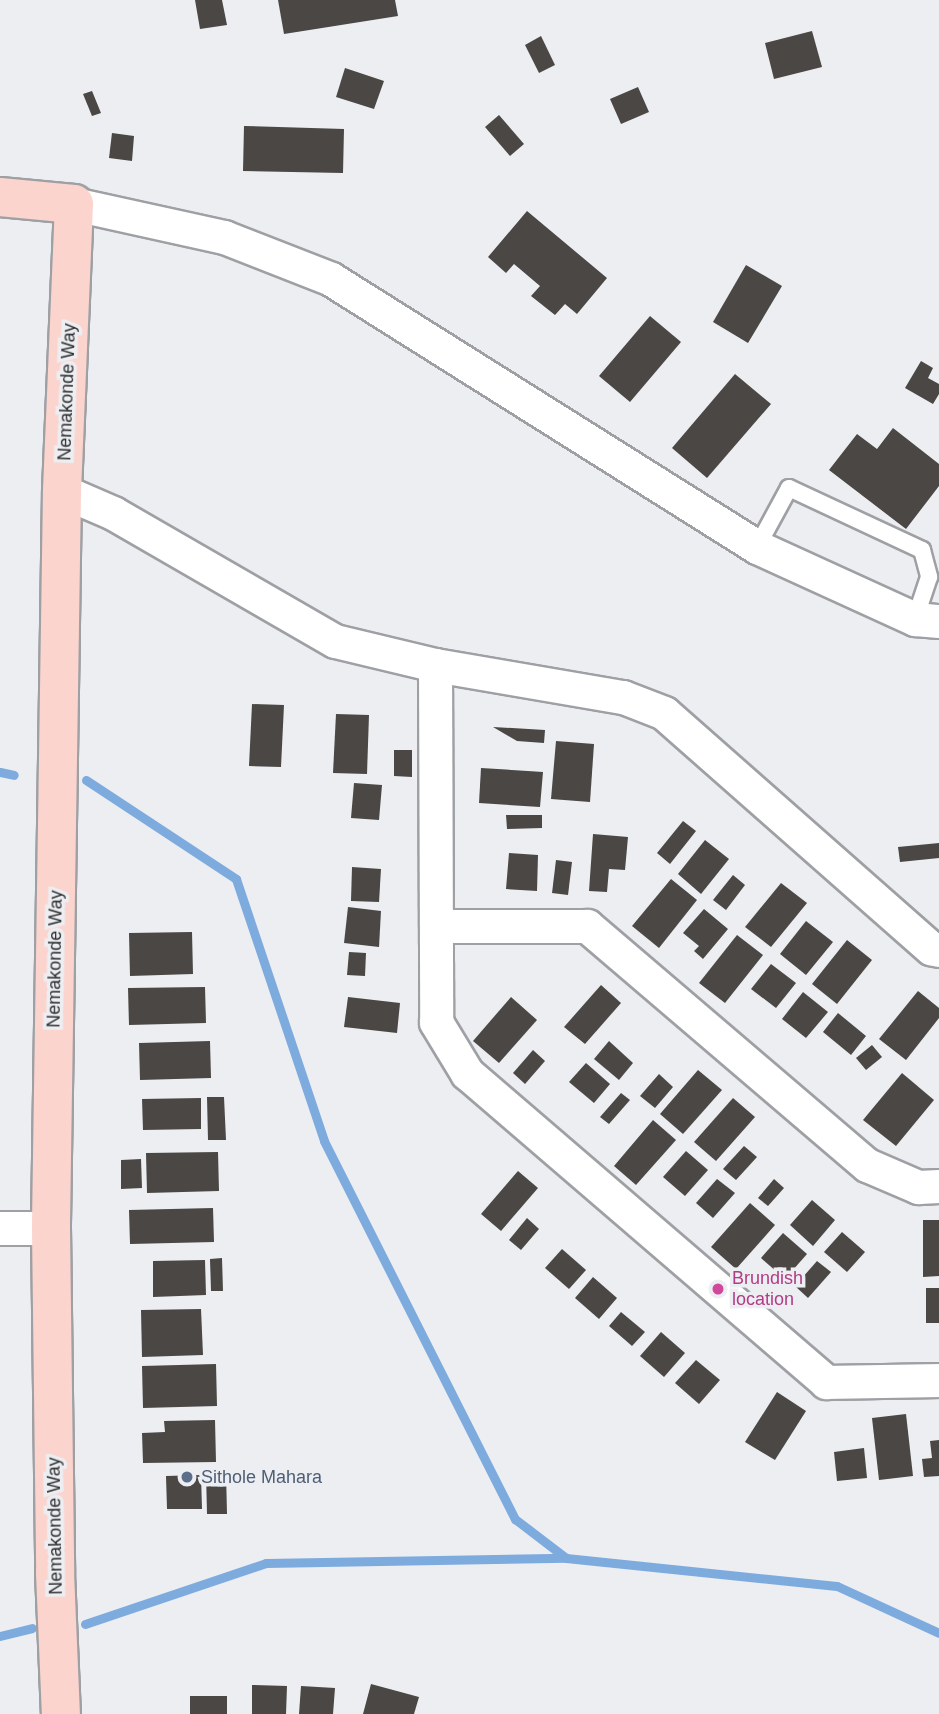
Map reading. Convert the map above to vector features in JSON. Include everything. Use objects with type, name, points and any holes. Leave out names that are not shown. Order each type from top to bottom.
[{"type":"street","points":[[0,197],[74,204],[224,237],[331,279],[757,547],[927,620]]},
{"type":"street","name":"Nemakonde Way","points":[[61,1714],[55,1573],[51,1228],[62,491],[74,204]]},
{"type":"street","points":[[62,491],[113,513],[335,641],[435,664],[623,696],[664,713],[931,948],[939,950]]},
{"type":"street","points":[[435,664],[436,1022],[467,1073],[826,1382],[939,1380]]},
{"type":"street","points":[[436,926],[587,926],[867,1166],[918,1187],[939,1186]]},
{"type":"street","points":[[0,1228],[51,1228]]},
{"type":"lane","points":[[757,547],[789,488],[922,550],[929,577],[927,620]]},
{"type":"building","points":[[195,0],[222,0],[227,25],[200,29]]},
{"type":"building","points":[[278,0],[395,0],[398,16],[284,34]]},
{"type":"building","points":[[812,31],[822,67],[774,79],[765,43]]},
{"type":"building","points":[[541,36],[555,65],[539,73],[525,45]]},
{"type":"building","points":[[345,68],[384,81],[374,109],[336,97]]},
{"type":"building","points":[[638,87],[649,112],[621,124],[610,99]]},
{"type":"building","points":[[92,91],[101,113],[92,116],[83,94]]},
{"type":"building","points":[[499,115],[524,144],[510,156],[485,127]]},
{"type":"building","points":[[244,126],[344,129],[343,173],[243,171]]},
{"type":"building","points":[[112,133],[134,136],[132,161],[109,158]]},
{"type":"building","points":[[527,211],[607,278],[577,314],[565,304],[555,315],[531,296],[540,286],[514,264],[506,273],[488,257]]},
{"type":"building","points":[[746,265],[782,286],[748,343],[713,322]]},
{"type":"building","points":[[650,316],[681,342],[630,402],[599,376]]},
{"type":"building","points":[[921,361],[933,368],[928,378],[939,384],[939,394],[933,404],[905,388]]},
{"type":"building","points":[[735,374],[771,404],[707,478],[672,448]]},
{"type":"building","points":[[893,428],[939,464],[939,486],[906,529],[829,470],[857,434],[877,449]]},
{"type":"building","points":[[252,704],[284,705],[281,767],[249,766]]},
{"type":"building","points":[[336,714],[369,715],[367,774],[333,773]]},
{"type":"building","points":[[493,727],[545,730],[544,743],[517,741]]},
{"type":"building","points":[[556,741],[594,744],[590,802],[551,799]]},
{"type":"building","points":[[394,750],[412,750],[412,777],[394,776]]},
{"type":"building","points":[[481,768],[543,772],[540,807],[479,803]]},
{"type":"building","points":[[354,783],[382,785],[379,820],[351,818]]},
{"type":"building","points":[[506,815],[542,815],[542,828],[507,829]]},
{"type":"building","points":[[683,821],[696,831],[670,864],[657,853]]},
{"type":"building","points":[[593,834],[628,837],[625,870],[609,869],[607,892],[589,891]]},
{"type":"building","points":[[705,840],[729,859],[701,894],[678,874]]},
{"type":"building","points":[[939,843],[939,858],[900,862],[898,847]]},
{"type":"building","points":[[509,853],[538,855],[537,891],[506,889]]},
{"type":"building","points":[[556,860],[572,862],[568,895],[552,893]]},
{"type":"building","points":[[352,867],[381,869],[379,902],[351,901]]},
{"type":"building","points":[[733,875],[745,885],[726,910],[713,900]]},
{"type":"building","points":[[671,879],[697,900],[659,948],[632,926]]},
{"type":"building","points":[[781,883],[807,903],[771,947],[745,927]]},
{"type":"building","points":[[348,907],[381,911],[379,947],[344,943]]},
{"type":"building","points":[[704,909],[728,929],[703,959],[694,951],[699,946],[683,933]]},
{"type":"building","points":[[806,921],[833,942],[806,975],[780,954]]},
{"type":"building","points":[[192,932],[193,974],[130,976],[129,933]]},
{"type":"building","points":[[737,935],[763,955],[725,1003],[699,983]]},
{"type":"building","points":[[847,940],[872,960],[837,1004],[812,984]]},
{"type":"building","points":[[349,952],[366,953],[365,976],[347,975]]},
{"type":"building","points":[[771,964],[796,983],[776,1008],[751,989]]},
{"type":"building","points":[[601,985],[621,1003],[585,1044],[564,1027]]},
{"type":"building","points":[[205,987],[206,1023],[129,1025],[128,988]]},
{"type":"building","points":[[918,991],[939,1008],[939,1018],[906,1060],[879,1039]]},
{"type":"building","points":[[803,992],[828,1012],[806,1038],[782,1019]]},
{"type":"building","points":[[348,997],[400,1003],[397,1033],[344,1027]]},
{"type":"building","points":[[511,997],[537,1020],[499,1063],[473,1041]]},
{"type":"building","points":[[838,1013],[866,1036],[851,1055],[823,1032]]},
{"type":"building","points":[[210,1041],[211,1078],[140,1080],[139,1043]]},
{"type":"building","points":[[609,1041],[633,1063],[619,1080],[594,1059]]},
{"type":"building","points":[[872,1045],[882,1057],[866,1070],[856,1058]]},
{"type":"building","points":[[533,1050],[545,1061],[525,1084],[513,1073]]},
{"type":"building","points":[[586,1063],[610,1084],[594,1103],[569,1082]]},
{"type":"building","points":[[698,1070],[722,1090],[683,1134],[660,1114]]},
{"type":"building","points":[[902,1073],[934,1100],[896,1146],[863,1120]]},
{"type":"building","points":[[659,1074],[673,1087],[655,1108],[640,1096]]},
{"type":"building","points":[[621,1093],[630,1100],[609,1124],[600,1117]]},
{"type":"building","points":[[207,1097],[224,1097],[226,1140],[208,1140]]},
{"type":"building","points":[[201,1098],[201,1129],[143,1130],[142,1099]]},
{"type":"building","points":[[733,1098],[755,1117],[716,1161],[694,1142]]},
{"type":"building","points":[[653,1120],[676,1140],[636,1185],[614,1166]]},
{"type":"building","points":[[744,1146],[757,1157],[736,1180],[723,1169]]},
{"type":"building","points":[[686,1151],[708,1170],[685,1196],[663,1177]]},
{"type":"building","points":[[218,1152],[219,1191],[147,1193],[146,1153]]},
{"type":"building","points":[[141,1159],[142,1188],[121,1189],[121,1160]]},
{"type":"building","points":[[518,1171],[538,1188],[501,1231],[481,1214]]},
{"type":"building","points":[[717,1179],[735,1193],[713,1218],[696,1203]]},
{"type":"building","points":[[774,1179],[784,1188],[768,1206],[758,1198]]},
{"type":"building","points":[[812,1200],[835,1220],[813,1246],[790,1225]]},
{"type":"building","points":[[750,1203],[775,1225],[736,1269],[711,1247]]},
{"type":"building","points":[[213,1208],[214,1242],[130,1244],[129,1210]]},
{"type":"building","points":[[527,1218],[539,1229],[521,1250],[509,1240]]},
{"type":"building","points":[[923,1220],[939,1220],[939,1276],[923,1277]]},
{"type":"building","points":[[842,1232],[865,1252],[847,1272],[824,1252]]},
{"type":"building","points":[[783,1233],[807,1254],[785,1279],[761,1258]]},
{"type":"building","points":[[562,1249],[586,1270],[569,1289],[545,1268]]},
{"type":"building","points":[[222,1258],[223,1291],[211,1291],[210,1259]]},
{"type":"building","points":[[205,1260],[206,1295],[153,1297],[153,1261]]},
{"type":"building","points":[[817,1261],[831,1272],[808,1298],[795,1286]]},
{"type":"building","points":[[593,1277],[617,1298],[599,1319],[575,1298]]},
{"type":"building","points":[[926,1288],[939,1288],[939,1323],[926,1323]]},
{"type":"building","points":[[201,1309],[203,1355],[142,1357],[141,1310]]},
{"type":"building","points":[[621,1312],[645,1332],[632,1346],[609,1326]]},
{"type":"building","points":[[661,1332],[685,1353],[664,1377],[640,1356]]},
{"type":"building","points":[[696,1360],[720,1380],[699,1404],[675,1383]]},
{"type":"building","points":[[216,1364],[217,1406],[143,1408],[142,1366]]},
{"type":"building","points":[[777,1392],[806,1411],[775,1460],[745,1442]]},
{"type":"building","points":[[906,1414],[913,1476],[879,1480],[872,1418]]},
{"type":"building","points":[[215,1420],[216,1462],[143,1463],[142,1433],[165,1432],[164,1421]]},
{"type":"building","points":[[939,1440],[939,1476],[924,1477],[922,1459],[932,1458],[930,1441]]},
{"type":"building","points":[[864,1448],[867,1478],[837,1481],[834,1452]]},
{"type":"building","points":[[206,1472],[226,1472],[227,1514],[207,1514]]},
{"type":"building","points":[[201,1475],[202,1509],[167,1509],[166,1476]]},
{"type":"building","points":[[371,1684],[419,1697],[414,1714],[363,1714]]},
{"type":"building","points":[[252,1685],[287,1686],[286,1714],[252,1714]]},
{"type":"building","points":[[301,1686],[335,1688],[333,1714],[299,1714]]},
{"type":"building","points":[[190,1696],[227,1696],[227,1714],[190,1714]]},
{"type":"waterway","points":[[0,772],[14,775]]},
{"type":"waterway","points":[[86,780],[236,879],[324,1141],[515,1519],[566,1558]]},
{"type":"waterway","points":[[85,1624],[266,1563],[566,1558],[837,1586],[939,1633]]},
{"type":"waterway","points":[[0,1636],[32,1628]]},
{"type":"place","name":"Brundish location","points":[[718,1289]]},
{"type":"place","name":"Sithole Mahara","points":[[187,1477]]}]
